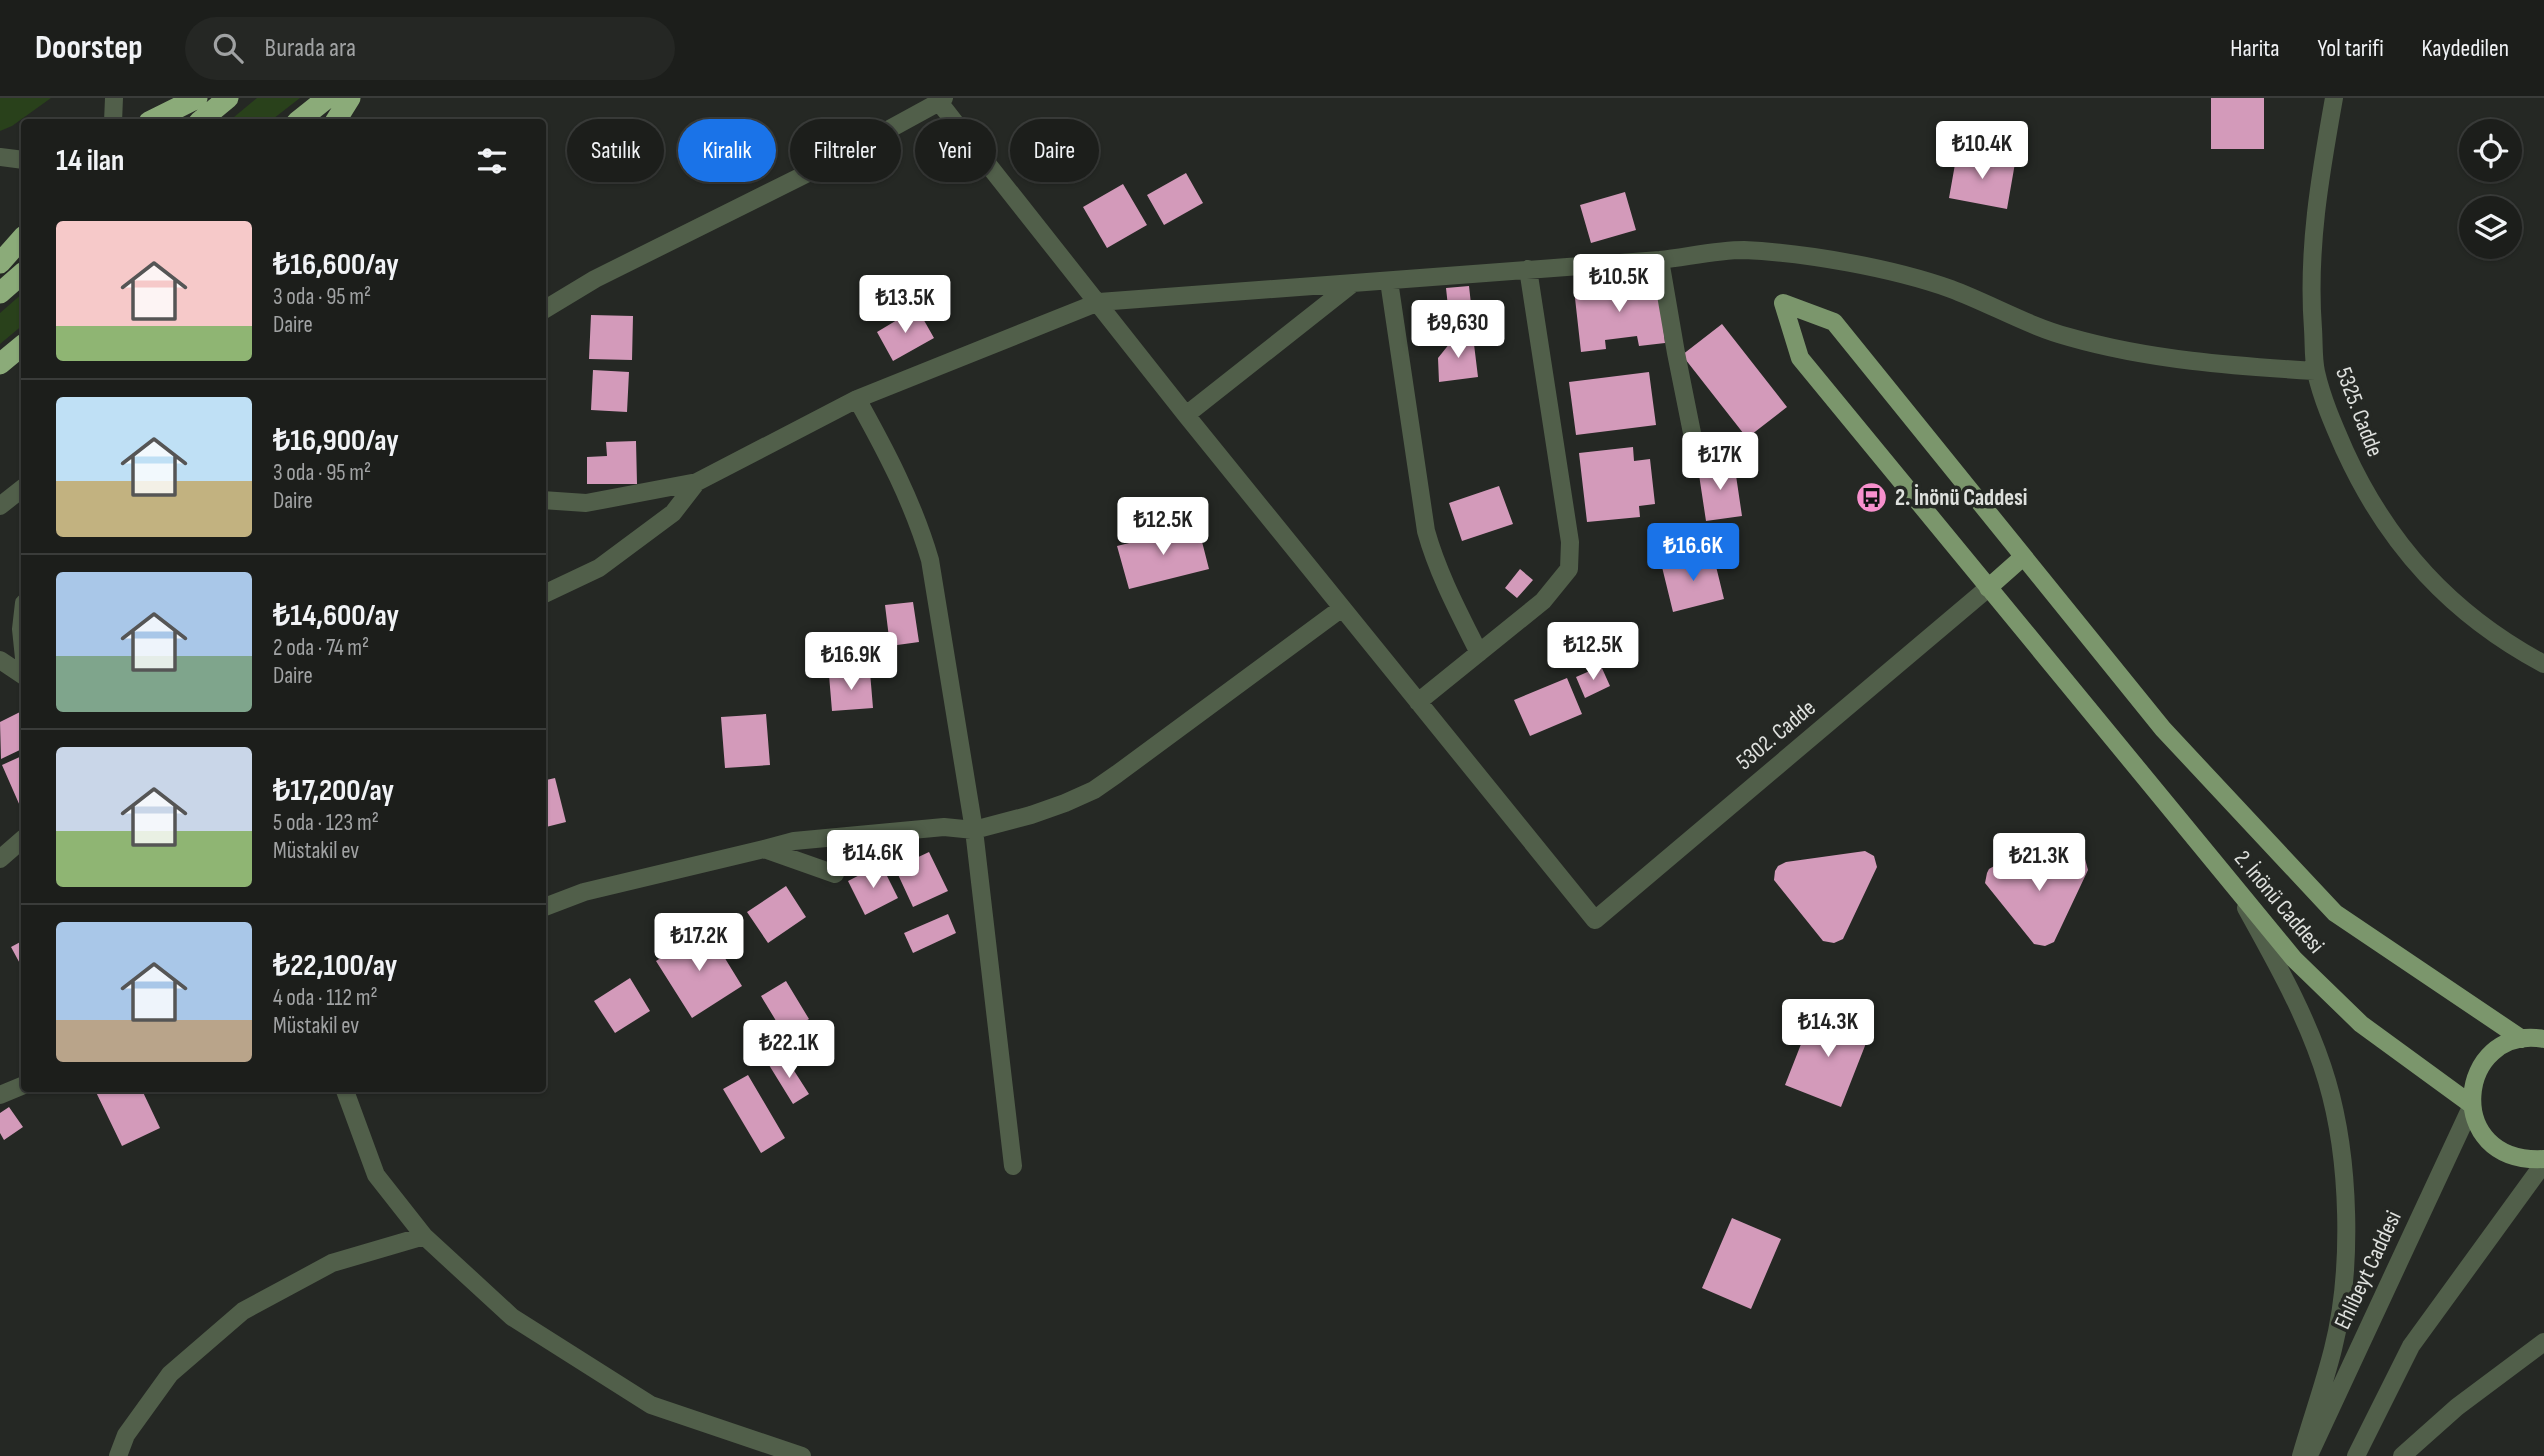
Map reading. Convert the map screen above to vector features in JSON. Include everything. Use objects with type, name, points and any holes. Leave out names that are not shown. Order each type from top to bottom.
[{"type":"highway","points":[[155,119],[197,98]]},
{"type":"highway","points":[[204,119],[228,98]]},
{"type":"highway","points":[[301,119],[327,98]]},
{"type":"highway","points":[[337,119],[350,98]]},
{"type":"highway","points":[[0,263],[21,239]]},
{"type":"highway","points":[[0,293],[21,275]]},
{"type":"highway","points":[[0,364],[21,346]]},
{"type":"main road","name":"2. İnönü Caddesi","points":[[2472,1105],[2361,1024],[2294,959],[1800,358],[1783,303],[1834,322],[2163,729],[2335,913],[2522,1040]]},
{"type":"main road","points":[[1988,588],[2024,557]]},
{"type":"main road","points":[[2544,1040],[2533,1038],[2513,1041],[2495,1051],[2481,1066],[2473,1085],[2472,1105],[2477,1125],[2489,1142],[2506,1154],[2526,1160],[2544,1161]]},
{"type":"street","points":[[113,119],[114,98]]},
{"type":"street","name":"5325. Cadde","points":[[2334,98],[2315,209],[2310,289],[2315,370],[2335,429],[2361,487],[2389,532],[2423,573],[2466,612],[2521,652],[2544,664]]},
{"type":"street","points":[[546,309],[595,279],[822,166],[942,100],[1186,415],[1418,702],[1543,601],[1569,569],[1571,555],[1528,269]]},
{"type":"street","points":[[0,157],[21,160]]},
{"type":"street","points":[[546,500],[586,503],[697,482],[857,398],[1099,302],[1660,260],[1741,250],[1808,256],[1909,276],[1952,290],[2031,324],[2069,337],[2136,352],[2226,366],[2315,370]]},
{"type":"street","points":[[1660,260],[1695,448]]},
{"type":"street","points":[[1389,281],[1426,531],[1433,557],[1448,592],[1479,653]]},
{"type":"street","points":[[1186,415],[1352,284]]},
{"type":"street","points":[[857,398],[894,466],[920,528],[930,560],[974,830],[1013,1166]]},
{"type":"street","points":[[546,593],[598,568],[673,513],[697,482]]},
{"type":"street","points":[[0,506],[21,489]]},
{"type":"street","name":"5302. Cadde","points":[[1418,702],[1595,920],[1988,588]]},
{"type":"street","points":[[546,906],[584,892],[794,841],[944,827],[974,830],[1043,811],[1094,790],[1342,608]]},
{"type":"street","points":[[0,660],[21,674]]},
{"type":"street","points":[[0,859],[21,841]]},
{"type":"street","points":[[764,849],[835,874]]},
{"type":"street","points":[[2236,890],[2292,991],[2327,1081],[2343,1161],[2347,1256],[2334,1347],[2301,1456]]},
{"type":"street","points":[[0,1095],[21,1086]]},
{"type":"street","points":[[345,1092],[376,1175],[424,1236],[512,1317],[651,1405],[802,1456]]},
{"type":"street","name":"Ehlibeyt Caddesi","points":[[2309,1456],[2472,1105]]},
{"type":"street","points":[[2356,1456],[2411,1346],[2544,1161]]},
{"type":"street","points":[[118,1456],[126,1436],[170,1374],[243,1311],[332,1263],[424,1236]]},
{"type":"street","points":[[2402,1456],[2458,1407],[2544,1342]]},
{"type":"green space","points":[[0,98],[51,98],[12,126],[0,131]]},
{"type":"green space","points":[[257,98],[300,98],[273,119],[232,119]]},
{"type":"green space","points":[[21,295],[21,326],[0,344],[0,313]]},
{"type":"building","points":[[2211,98],[2264,98],[2264,149],[2211,149]]},
{"type":"building","points":[[1987,130],[2024,134],[2022,157],[1984,153]]},
{"type":"building","points":[[1957,153],[2015,163],[2007,209],[1949,198]]},
{"type":"building","points":[[1186,173],[1203,203],[1164,225],[1147,195]]},
{"type":"building","points":[[1123,184],[1147,225],[1107,248],[1083,207]]},
{"type":"building","points":[[1625,192],[1636,230],[1591,243],[1580,205]]},
{"type":"building","points":[[1658,280],[1665,343],[1639,346],[1637,336],[1605,340],[1606,349],[1581,352],[1574,289]]},
{"type":"building","points":[[1469,286],[1472,313],[1449,316],[1446,288]]},
{"type":"building","points":[[917,308],[934,338],[893,361],[877,332]]},
{"type":"building","points":[[591,315],[633,316],[632,360],[589,359]]},
{"type":"building","points":[[1722,324],[1787,407],[1747,438],[1682,355]]},
{"type":"building","points":[[1473,336],[1478,377],[1439,382],[1438,358],[1454,338]]},
{"type":"building","points":[[593,370],[629,372],[627,412],[591,410]]},
{"type":"building","points":[[1649,372],[1656,425],[1576,435],[1569,382]]},
{"type":"building","points":[[636,441],[637,484],[587,484],[587,457],[607,456],[606,442]]},
{"type":"building","points":[[1633,447],[1634,461],[1650,459],[1655,504],[1639,506],[1640,517],[1587,522],[1579,453]]},
{"type":"building","points":[[1734,462],[1742,516],[1706,521],[1698,468]]},
{"type":"building","points":[[1499,486],[1513,524],[1462,541],[1449,503]]},
{"type":"building","points":[[1198,526],[1209,569],[1129,589],[1117,546]]},
{"type":"building","points":[[1713,554],[1724,599],[1673,612],[1662,567]]},
{"type":"building","points":[[1520,569],[1533,580],[1517,598],[1505,588]]},
{"type":"building","points":[[913,602],[919,642],[890,646],[885,605]]},
{"type":"building","points":[[1601,666],[1610,686],[1585,698],[1576,677]]},
{"type":"building","points":[[870,672],[873,708],[832,711],[829,675]]},
{"type":"building","points":[[1567,678],[1582,714],[1530,736],[1514,700]]},
{"type":"building","points":[[21,712],[21,749],[1,759],[0,722]]},
{"type":"building","points":[[766,714],[770,765],[725,768],[721,717]]},
{"type":"building","points":[[21,756],[20,806],[2,765]]},
{"type":"building","points":[[555,778],[566,822],[546,827],[546,780]]},
{"type":"building","points":[[1865,851],[1874,856],[1877,867],[1843,939],[1834,943],[1823,941],[1774,880],[1775,871],[1786,862]]},
{"type":"building","points":[[929,852],[948,891],[913,907],[895,868]]},
{"type":"building","points":[[2076,853],[2085,859],[2088,870],[2054,942],[2045,946],[2034,944],[1985,883],[1987,873],[1996,865]]},
{"type":"building","points":[[881,864],[898,898],[865,915],[848,881]]},
{"type":"building","points":[[786,886],[806,917],[768,943],[747,912]]},
{"type":"building","points":[[948,914],[956,933],[913,953],[904,933]]},
{"type":"building","points":[[707,929],[742,986],[692,1018],[656,961]]},
{"type":"building","points":[[21,942],[21,965],[11,947]]},
{"type":"building","points":[[630,978],[650,1011],[615,1033],[594,1001]]},
{"type":"building","points":[[786,981],[809,1019],[784,1034],[761,996]]},
{"type":"building","points":[[1814,1011],[1870,1033],[1841,1107],[1785,1085]]},
{"type":"building","points":[[784,1055],[809,1094],[793,1104],[769,1065]]},
{"type":"building","points":[[748,1075],[785,1138],[761,1153],[723,1089]]},
{"type":"building","points":[[96,1092],[143,1092],[160,1128],[122,1146]]},
{"type":"building","points":[[9,1107],[23,1127],[4,1140],[0,1133],[0,1113]]},
{"type":"building","points":[[1732,1218],[1781,1239],[1751,1309],[1702,1288]]},
{"type":"place","name":"2. İnönü Caddesi","points":[[1872,498]]}]
